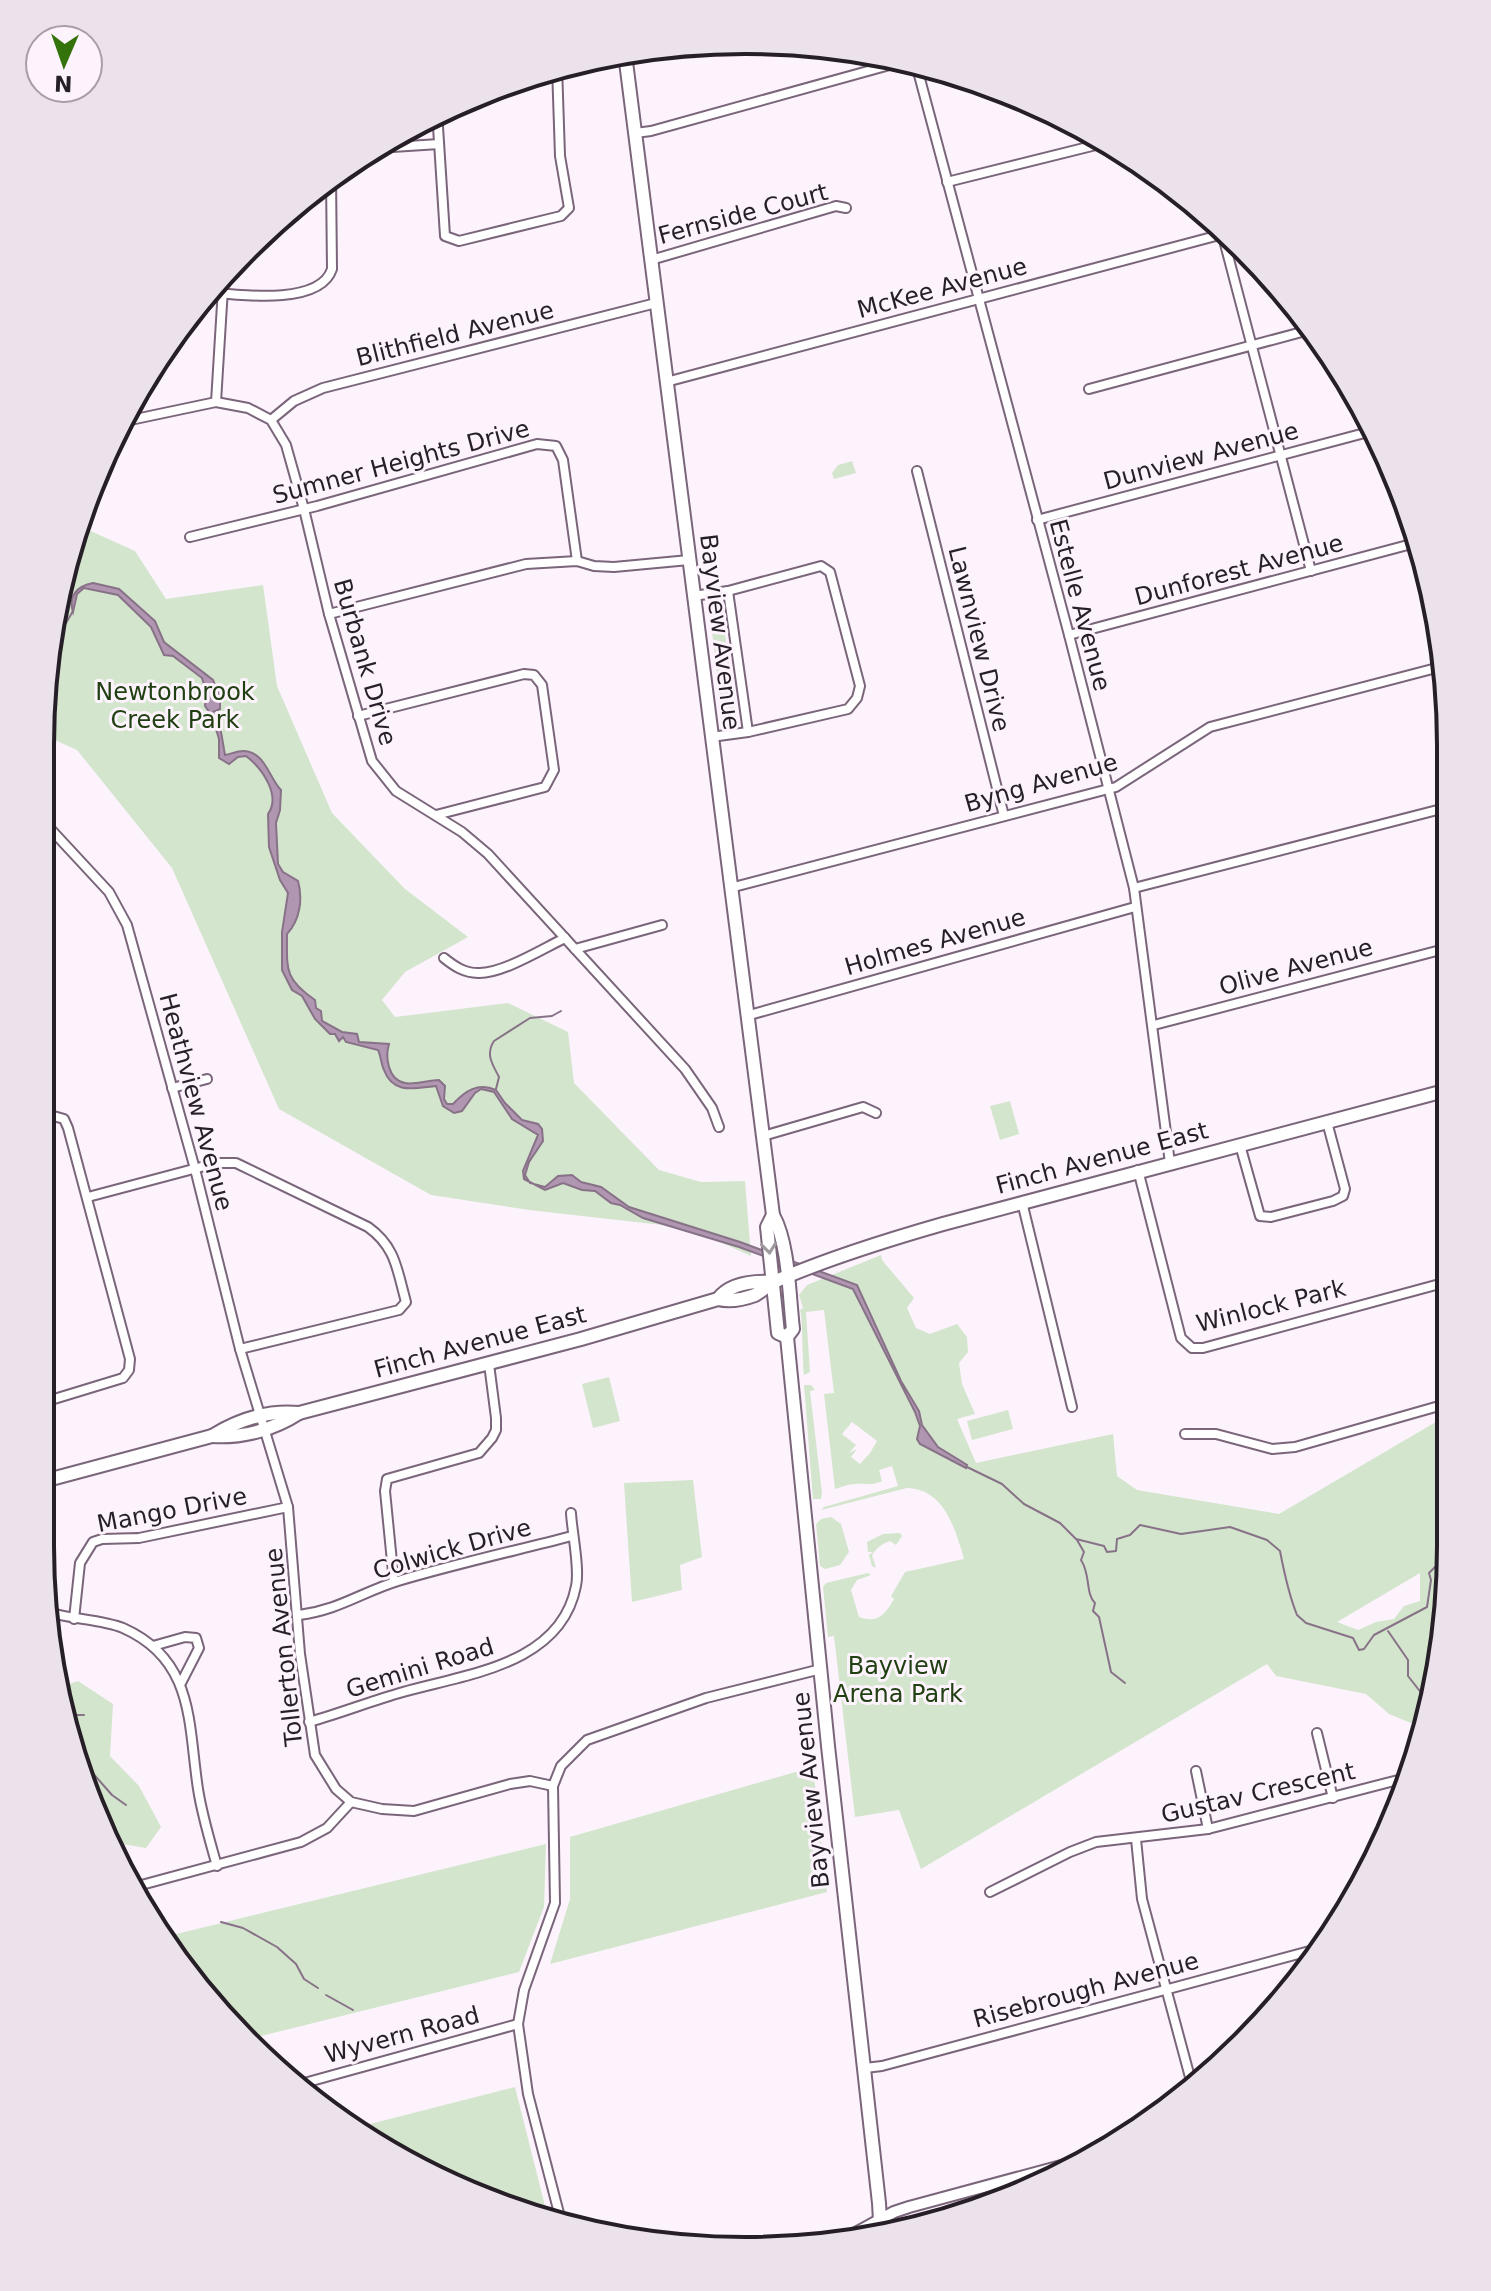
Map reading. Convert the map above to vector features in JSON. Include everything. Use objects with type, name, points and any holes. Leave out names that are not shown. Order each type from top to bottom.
[{"type":"main road","name":"Bayview Avenue","points":[[626,65],[746,1016],[773,1215],[779,1227],[787,1277],[793,1329],[787,1337],[879,2224]]},
{"type":"main road","name":"Finch Avenue East","points":[[54,1479],[212,1436],[231,1424],[263,1422],[279,1411],[299,1413],[489,1364],[718,1299],[727,1302],[757,1294],[773,1282],[876,1243],[1138,1170],[1437,1093]]},
{"type":"main road","name":"Bayview Avenue","points":[[773,1215],[767,1227],[778,1333],[787,1337]]},
{"type":"street","points":[[635,133],[649,132],[881,67]]},
{"type":"street","name":"Estelle Avenue","points":[[919,77],[1134,888],[1170,1163]]},
{"type":"street","points":[[438,126],[445,236],[459,241],[561,216],[569,208],[560,156],[557,81]]},
{"type":"street","points":[[401,146],[439,144]]},
{"type":"street","points":[[947,182],[1090,146]]},
{"type":"street","points":[[216,402],[223,294],[282,296],[319,286],[329,279],[332,269],[331,193]]},
{"type":"street","name":"Fernside Court","points":[[651,260],[836,206],[846,208]]},
{"type":"street","name":"McKee Avenue","points":[[666,382],[1210,235]]},
{"type":"street","points":[[1228,251],[1311,571]]},
{"type":"street","name":"Blithfield Avenue","points":[[271,420],[294,401],[323,388],[656,303]]},
{"type":"street","points":[[1089,389],[1300,333]]},
{"type":"street","points":[[137,419],[216,402],[248,408],[271,420]]},
{"type":"street","name":"Burbank Drive","points":[[271,420],[286,445],[329,614],[372,761],[396,791],[462,832],[488,854],[685,1069],[712,1108],[719,1127]]},
{"type":"street","name":"Dunview Avenue","points":[[1037,520],[1363,434]]},
{"type":"street","name":"Sumner Heights Drive","points":[[190,537],[304,509],[537,444],[556,446],[563,460],[577,561]]},
{"type":"street","name":"Lawnview Drive","points":[[917,471],[1004,816]]},
{"type":"street","name":"Dunforest Avenue","points":[[1069,635],[1407,545]]},
{"type":"street","points":[[329,614],[526,564],[577,561],[614,567],[689,560]]},
{"type":"street","points":[[693,596],[728,591],[821,566],[830,572],[860,686],[857,698],[848,709],[748,732],[711,737]]},
{"type":"street","points":[[728,591],[748,732]]},
{"type":"street","name":"Byng Avenue","points":[[730,888],[1108,789],[1125,783],[1210,727],[1433,669]]},
{"type":"street","points":[[358,716],[524,674],[534,675],[542,685],[554,770],[545,787],[436,815]]},
{"type":"street","points":[[1134,888],[1437,810]]},
{"type":"street","name":"Heathview Avenue","points":[[54,833],[109,892],[127,925],[195,1169],[240,1349],[263,1422]]},
{"type":"street","name":"Holmes Avenue","points":[[746,1016],[1135,907]]},
{"type":"street","points":[[575,949],[662,925]]},
{"type":"street","points":[[444,958],[458,969],[478,973],[497,969],[565,938]]},
{"type":"street","name":"Olive Avenue","points":[[1154,1025],[1437,951]]},
{"type":"street","points":[[172,1088],[207,1079]]},
{"type":"street","points":[[763,1136],[863,1107],[876,1113]]},
{"type":"street","points":[[54,1116],[64,1119],[88,1197],[130,1359],[129,1370],[123,1378],[54,1399]]},
{"type":"street","points":[[1240,1145],[1260,1216],[1271,1217],[1333,1201],[1343,1196],[1345,1189],[1327,1122]]},
{"type":"street","points":[[88,1197],[216,1163],[236,1163],[368,1227],[383,1238],[392,1252],[406,1302],[399,1310],[240,1349]]},
{"type":"street","name":"Winlock Park","points":[[1138,1170],[1181,1338],[1192,1348],[1203,1348],[1437,1285]]},
{"type":"street","points":[[1022,1202],[1072,1407]]},
{"type":"street","points":[[394,1582],[385,1491],[387,1479],[479,1453],[496,1430],[489,1364]]},
{"type":"street","points":[[1185,1434],[1216,1434],[1272,1449],[1295,1447],[1437,1407]]},
{"type":"street","name":"Tollerton Avenue","points":[[263,1422],[288,1507],[300,1654],[315,1755],[336,1789],[351,1802]]},
{"type":"street","name":"Mango Drive","points":[[74,1619],[80,1563],[93,1542],[139,1538],[288,1507]]},
{"type":"street","name":"Gemini Road","points":[[309,1722],[402,1692],[483,1672],[534,1648],[561,1622],[571,1604],[577,1583],[571,1513]]},
{"type":"street","name":"Colwick Drive","points":[[299,1615],[346,1604],[394,1582],[572,1536]]},
{"type":"street","points":[[58,1615],[121,1627],[153,1646],[181,1683],[199,1790],[217,1866]]},
{"type":"street","points":[[153,1646],[185,1637],[196,1638],[199,1648],[181,1683]]},
{"type":"street","points":[[558,2210],[528,2094],[518,2024],[524,1990],[555,1903],[553,1786],[561,1766],[587,1740],[706,1698],[821,1669]]},
{"type":"street","points":[[1317,1733],[1333,1798]]},
{"type":"street","points":[[1196,1771],[1208,1829]]},
{"type":"street","points":[[143,1885],[301,1842],[327,1828],[351,1802],[382,1809],[414,1811],[510,1784],[530,1781],[553,1786]]},
{"type":"street","name":"Gustav Crescent","points":[[990,1892],[1096,1842],[1208,1829],[1395,1781]]},
{"type":"street","points":[[1136,1839],[1142,1899],[1189,2075]]},
{"type":"street","name":"Risebrough Avenue","points":[[865,2068],[1304,1952]]},
{"type":"street","name":"Wyvern Road","points":[[310,2081],[518,2024]]},
{"type":"street","points":[[870,2226],[909,2207],[1035,2173]]},
{"type":"green space","points":[[852,461],[856,473],[834,479],[832,473],[838,465]]},
{"type":"green space","name":"Newtonbrook Creek Park","points":[[89,530],[135,551],[166,599],[263,585],[277,686],[332,813],[405,889],[468,937],[405,972],[382,1000],[395,1017],[508,1003],[568,1032],[574,1083],[659,1170],[701,1182],[745,1181],[751,1256],[689,1228],[529,1210],[431,1195],[279,1109],[172,868],[77,750],[54,740],[55,700],[67,611]]},
{"type":"green space","points":[[708,599],[718,599],[721,603],[737,727],[724,730]]},
{"type":"green space","points":[[1010,1101],[1019,1134],[1000,1140],[990,1106]]},
{"type":"green space","name":"Bayview Arena Park","points":[[881,1255],[914,1298],[907,1308],[916,1328],[930,1334],[957,1324],[967,1337],[968,1352],[959,1363],[962,1384],[975,1414],[957,1419],[976,1463],[1113,1434],[1117,1476],[1137,1490],[1279,1514],[1437,1421],[1436,1591],[1424,1680],[1413,1724],[1389,1714],[1366,1694],[1276,1676],[1267,1664],[921,1869],[899,1810],[855,1817],[834,1636],[828,1637],[823,1587],[826,1583],[868,1573],[871,1575],[857,1580],[851,1590],[859,1617],[875,1619],[894,1599],[891,1596],[905,1572],[964,1559],[946,1512],[930,1495],[920,1490],[907,1488],[821,1510],[898,1486],[892,1466],[879,1470],[882,1481],[878,1483],[851,1484],[835,1489],[824,1394],[834,1393],[824,1310],[806,1312],[810,1372],[804,1375],[800,1310],[803,1308],[799,1295],[807,1285]],"holes":[[[852,1422],[877,1441],[860,1464],[851,1457],[857,1449],[849,1453],[856,1445],[842,1434]],[[1420,1573],[1420,1601],[1404,1606],[1394,1619],[1358,1630],[1337,1622]]]},
{"type":"green space","points":[[609,1377],[620,1421],[593,1428],[582,1384]]},
{"type":"green space","points":[[804,1385],[811,1385],[815,1390],[810,1391],[821,1499],[813,1499]]},
{"type":"green space","points":[[1008,1410],[1013,1429],[972,1440],[967,1421]]},
{"type":"green space","points":[[693,1480],[702,1557],[680,1565],[682,1590],[632,1602],[624,1483]]},
{"type":"green space","points":[[831,1517],[841,1524],[849,1552],[840,1565],[825,1569],[820,1566],[816,1524],[821,1519]]},
{"type":"green space","points":[[900,1533],[902,1536],[896,1545],[890,1541],[876,1550],[872,1555],[876,1568],[872,1566],[869,1555],[873,1552],[868,1552],[867,1542],[883,1534]]},
{"type":"green space","points":[[78,1681],[113,1704],[110,1756],[139,1786],[161,1827],[146,1848],[122,1844],[91,1768],[68,1684]]},
{"type":"green space","points":[[813,1767],[827,1892],[550,1964],[570,1899],[570,1837]]},
{"type":"green space","points":[[546,1844],[544,1907],[519,1972],[260,2036],[226,2001],[174,1935]]},
{"type":"green space","points":[[515,2087],[545,2207],[440,2166],[370,2124]]},
{"type":"shaded area","points":[[93,583],[119,589],[155,621],[164,642],[213,680],[220,697],[220,709],[213,712],[220,726],[225,755],[243,751],[257,755],[281,790],[276,823],[278,864],[283,872],[298,881],[300,895],[298,916],[287,934],[289,972],[298,986],[315,1000],[322,1021],[342,1032],[357,1034],[359,1042],[389,1044],[387,1055],[391,1073],[399,1081],[409,1083],[439,1080],[445,1086],[444,1099],[447,1104],[453,1104],[478,1087],[496,1090],[522,1120],[538,1124],[542,1129],[543,1141],[529,1162],[525,1175],[529,1182],[524,1179],[523,1171],[538,1135],[512,1119],[494,1092],[481,1089],[462,1111],[454,1113],[443,1106],[436,1086],[399,1087],[388,1078],[378,1050],[346,1042],[343,1037],[339,1041],[335,1034],[330,1034],[315,1019],[302,996],[292,990],[282,970],[282,932],[288,893],[280,880],[269,847],[268,814],[272,799],[268,783],[246,756],[238,757],[229,764],[219,758],[219,739],[212,716],[205,706],[206,691],[202,678],[173,656],[164,655],[151,627],[118,595],[84,588],[77,594],[73,612],[75,593],[82,587]]},
{"type":"shaded area","points":[[572,1175],[581,1182],[601,1187],[629,1207],[740,1242],[857,1285],[901,1381],[919,1411],[922,1425],[938,1447],[967,1465],[966,1468],[920,1444],[917,1439],[920,1426],[915,1412],[853,1289],[739,1247],[643,1218],[611,1203],[595,1191],[563,1183],[545,1190],[533,1184],[545,1187],[558,1176]]},
{"type":"waterway","points":[[65,623],[73,611]]},
{"type":"waterway","points":[[496,1089],[499,1077],[490,1055],[494,1041],[530,1018],[552,1016],[561,1011]]},
{"type":"waterway","points":[[967,1467],[1002,1484],[1024,1504],[1060,1523],[1076,1539],[1104,1546],[1107,1552],[1116,1551],[1117,1539],[1130,1535],[1140,1525],[1181,1534],[1230,1527],[1267,1540],[1280,1551],[1297,1615],[1306,1623],[1353,1638],[1359,1650],[1364,1649],[1374,1635],[1427,1607],[1431,1580],[1429,1573],[1437,1565]]},
{"type":"waterway","points":[[1077,1540],[1084,1552],[1081,1560],[1095,1603],[1093,1611],[1099,1617],[1111,1672],[1125,1683]]},
{"type":"waterway","points":[[1388,1631],[1408,1660],[1408,1676],[1421,1692]]},
{"type":"waterway","points":[[76,1715],[84,1715]]},
{"type":"waterway","points":[[93,1774],[112,1795],[126,1805]]},
{"type":"waterway","points":[[221,1922],[243,1928],[277,1947],[296,1964],[304,1979],[318,1988]]},
{"type":"waterway","points":[[326,1995],[353,2010]]}]
